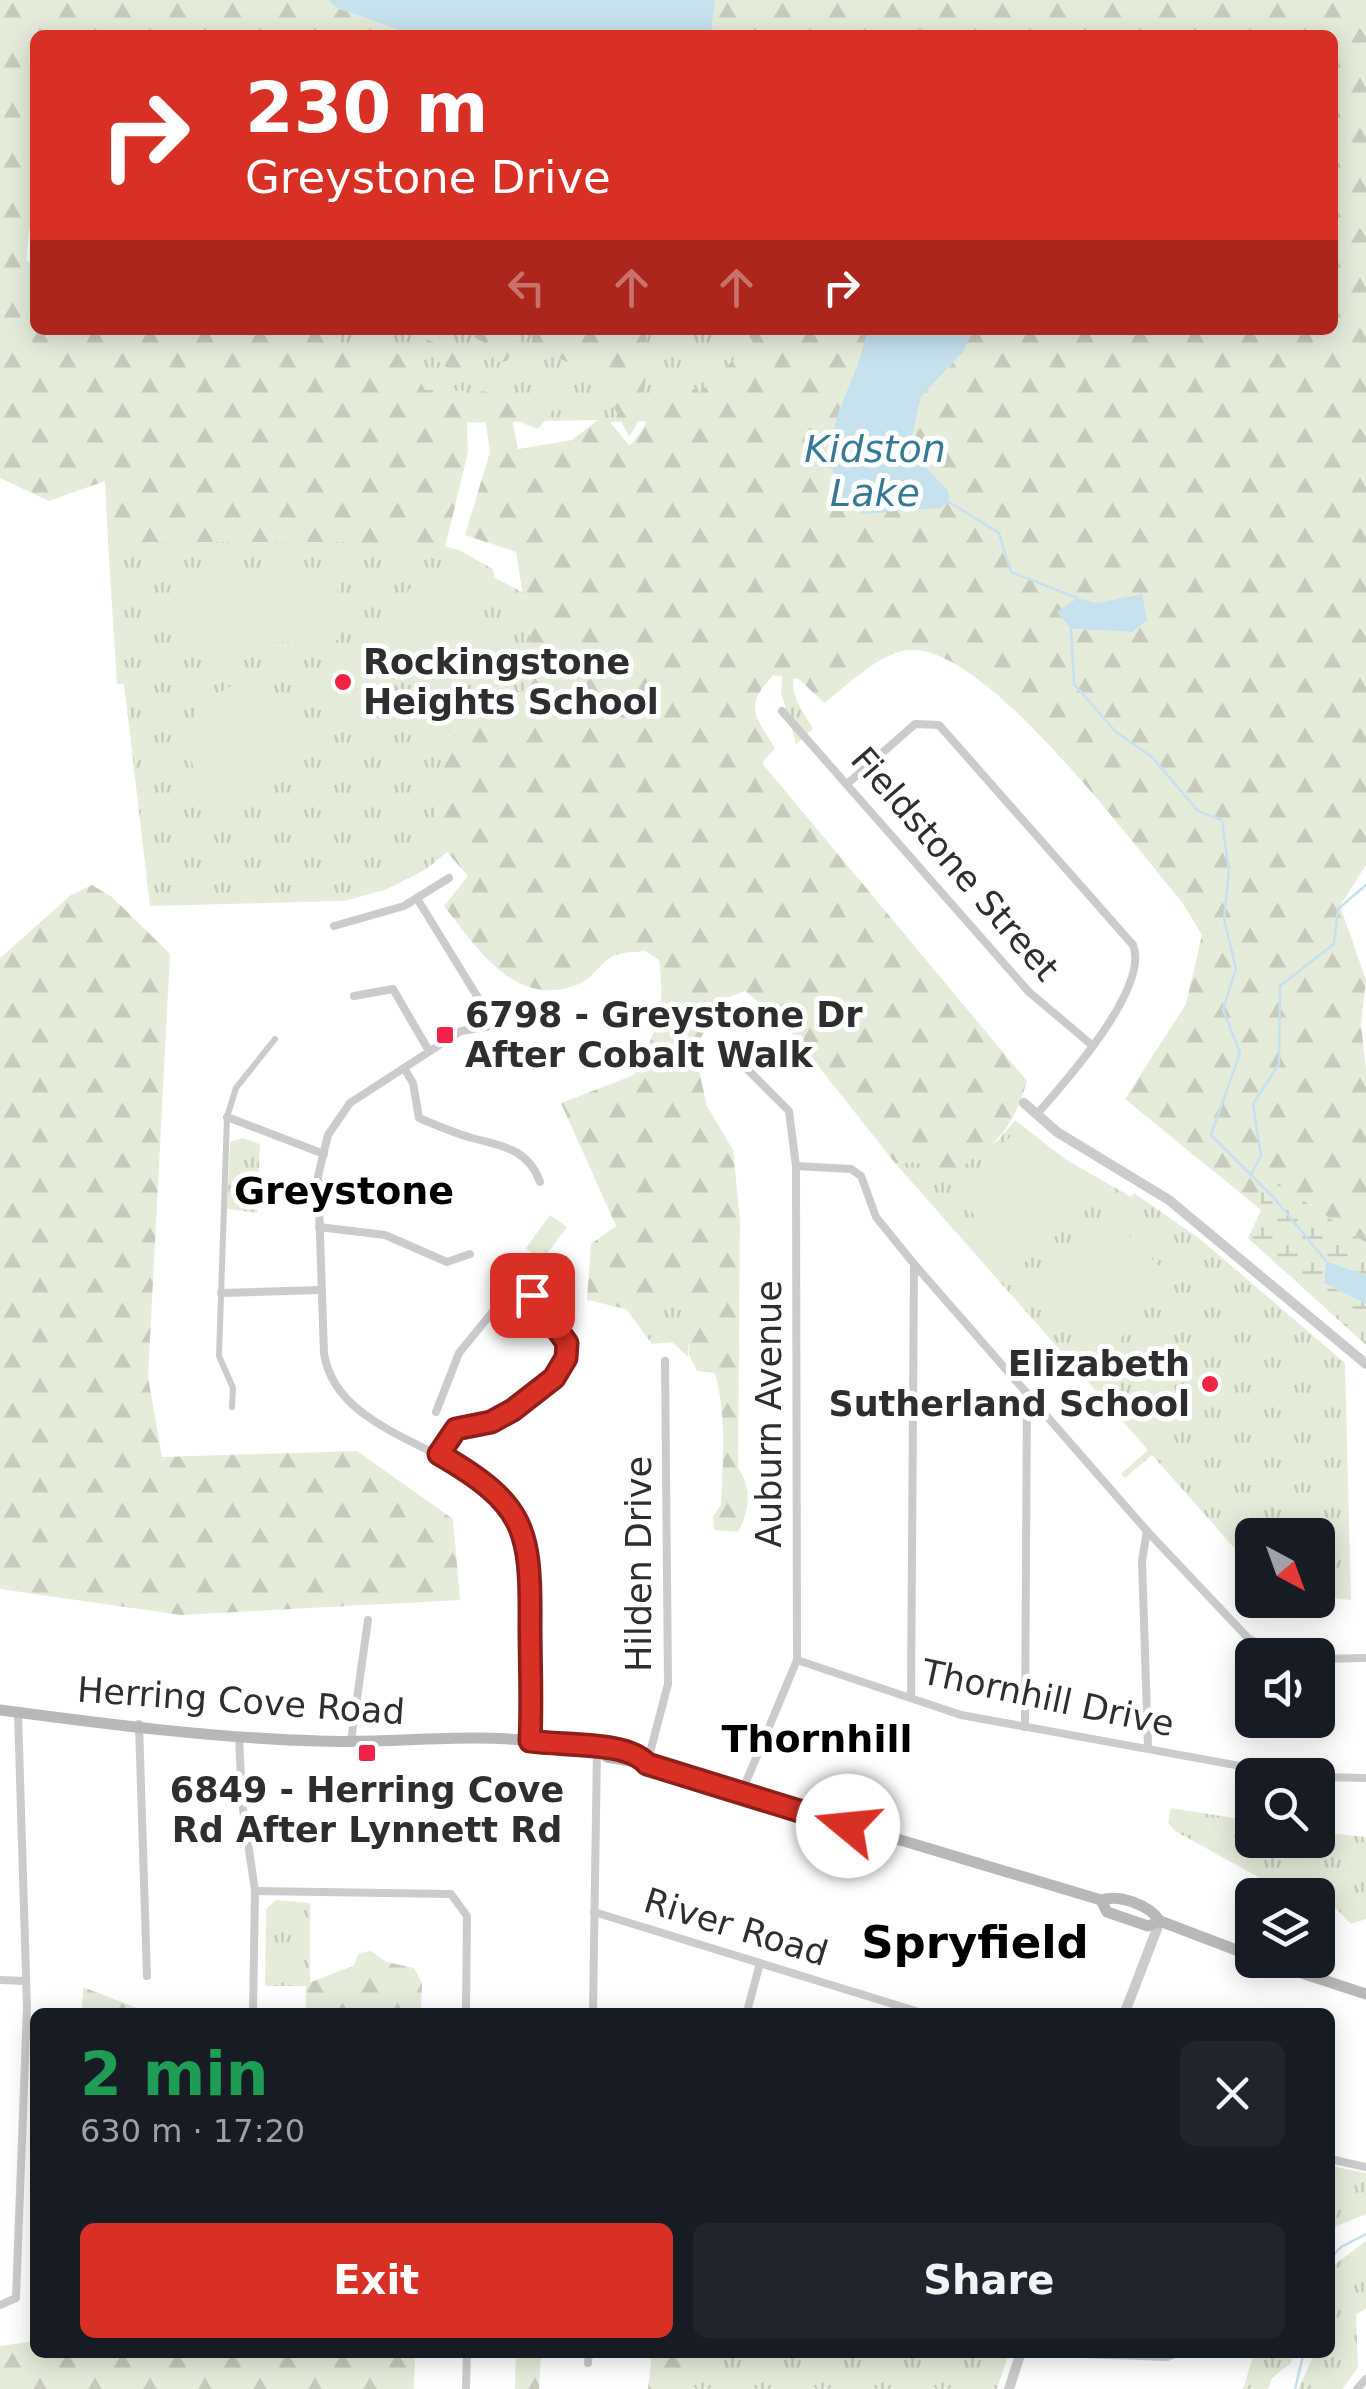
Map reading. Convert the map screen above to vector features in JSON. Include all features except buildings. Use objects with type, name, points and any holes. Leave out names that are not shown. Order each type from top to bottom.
[{"type":"main road","name":"Herring Cove Road","points":[[0,1710],[239,1736],[352,1741],[530,1741],[597,1749],[609,1745],[638,1753],[647,1764],[1101,1900],[1108,1912],[1148,1926],[1160,1921],[1235,1950]]},
{"type":"main road","points":[[1317,1978],[1366,1994]]},
{"type":"street","name":"Fieldstone Street","points":[[782,711],[1037,1000],[1093,1046]]},
{"type":"street","points":[[847,784],[915,724],[930,722],[944,728],[1135,950],[1135,972],[1093,1046],[1037,1114]]},
{"type":"street","points":[[334,926],[418,900],[450,878]]},
{"type":"street","points":[[418,900],[488,1018],[487,1027],[461,1031],[350,1103],[328,1135],[318,1176],[324,1354],[336,1389],[361,1412],[439,1454],[501,1497],[525,1536],[531,1568],[530,1741]]},
{"type":"street","points":[[354,996],[394,990],[429,1051]]},
{"type":"street","points":[[232,1407],[232,1384],[219,1356],[227,1118],[236,1088],[275,1039]]},
{"type":"street","name":"Auburn Avenue","points":[[726,1048],[789,1111],[796,1166],[798,1660],[741,1794]]},
{"type":"street","points":[[404,1068],[413,1083],[419,1118],[474,1139],[504,1144],[524,1158],[540,1182]]},
{"type":"street","points":[[1024,1103],[1058,1132],[1169,1200],[1366,1364]]},
{"type":"street","points":[[227,1118],[324,1154]]},
{"type":"street","points":[[796,1166],[858,1173],[876,1217],[914,1264],[1146,1531],[1248,1638]]},
{"type":"street","points":[[318,1227],[385,1235],[447,1262],[470,1254]]},
{"type":"street","points":[[911,1698],[914,1264]]},
{"type":"street","points":[[436,1412],[460,1353],[494,1310],[502,1284],[524,1288],[567,1343],[561,1368],[508,1414],[456,1429],[439,1454]]},
{"type":"street","points":[[221,1293],[320,1290]]},
{"type":"street","name":"Hilden Drive","points":[[647,1764],[668,1684],[664,1361]]},
{"type":"street","points":[[1024,1727],[1027,1393]]},
{"type":"street","points":[[1146,1531],[1142,1561],[1148,1746]]},
{"type":"street","points":[[352,1741],[368,1620]]},
{"type":"street","points":[[1335,1659],[1366,1658]]},
{"type":"street","name":"Thornhill Drive","points":[[798,1660],[961,1715],[1235,1764]]},
{"type":"street","points":[[0,2305],[16,2298],[26,1980],[18,1713]]},
{"type":"street","points":[[139,1724],[147,1976]]},
{"type":"street","points":[[239,1736],[242,1802],[256,1891],[253,2008]]},
{"type":"street","points":[[593,2008],[597,1749]]},
{"type":"street","points":[[1335,1777],[1366,1778]]},
{"type":"street","points":[[256,1891],[442,1892],[463,1906],[467,1916],[466,2008]]},
{"type":"street","name":"River Road","points":[[594,1912],[906,2008]]},
{"type":"street","points":[[1127,2008],[1160,1921]]},
{"type":"street","points":[[748,2008],[760,1963]]},
{"type":"street","points":[[0,1980],[26,1980]]},
{"type":"street","points":[[1335,2160],[1366,2167]]},
{"type":"street","points":[[466,2389],[467,2358]]},
{"type":"street","points":[[588,2358],[588,2363]]},
{"type":"street","points":[[1009,2389],[1020,2358]]},
{"type":"street","points":[[1357,2389],[1366,2379]]},
{"type":"green space","points":[[0,0],[328,0],[335,7],[398,30],[30,30],[30,230],[26,259],[30,263],[30,335],[335,335],[350,356],[389,345],[412,367],[425,390],[466,391],[468,452],[442,560],[345,542],[108,542],[105,481],[49,501],[0,478]]},
{"type":"green space","points":[[715,0],[1366,0],[1366,865],[1340,906],[1366,980],[1361,1025],[1366,1069],[1366,1243],[1272,1179],[1261,1190],[1261,1210],[1125,1099],[1186,1004],[1202,935],[1182,902],[1094,795],[1015,711],[976,678],[939,656],[907,650],[874,664],[824,703],[799,679],[773,675],[755,703],[757,718],[775,748],[762,763],[1027,1081],[1013,1116],[997,1139],[945,1178],[916,1162],[895,1163],[784,1023],[745,991],[724,999],[694,1049],[707,1106],[733,1150],[740,1220],[738,1468],[748,1500],[738,1532],[714,1530],[713,1516],[721,1505],[721,1406],[715,1373],[697,1371],[689,1355],[686,1285],[626,1309],[587,1300],[591,1244],[616,1226],[561,1103],[634,1075],[658,1020],[659,960],[645,951],[619,954],[579,984],[556,990],[536,989],[517,982],[484,956],[444,906],[468,876],[433,836],[445,749],[462,726],[525,689],[534,665],[516,552],[465,535],[490,452],[481,391],[558,404],[538,429],[512,419],[518,449],[572,440],[598,420],[624,451],[677,373],[699,393],[753,341],[747,335],[866,335],[860,370],[840,408],[834,432],[948,490],[909,450],[921,397],[964,351],[970,335],[1338,335],[1338,30],[712,30]],"holes":[[[1077,598],[1098,603],[1132,632],[1071,629],[1058,612]]]},
{"type":"green space","points":[[139,335],[865,335],[837,417],[610,422],[803,660],[793,687],[813,729],[796,744],[781,692],[784,651],[598,420],[141,429]]},
{"type":"green space","points":[[471,335],[521,335],[507,361],[500,362],[480,350],[483,342]]},
{"type":"green space","points":[[532,335],[646,335],[643,401],[629,437],[613,405],[625,387],[604,386],[592,372],[531,347]]},
{"type":"green space","points":[[426,339],[443,346],[465,345],[460,354],[474,363],[463,372],[449,368],[436,358]]},
{"type":"green space","name":"Rockingstone Heights School","points":[[419,540],[459,550],[493,569],[495,578],[562,613],[457,844],[425,870],[385,890],[344,901],[150,906],[124,684],[117,684],[108,542]]},
{"type":"green space","points":[[337,570],[339,640],[172,646],[170,576]]},
{"type":"green space","points":[[443,570],[477,579],[498,674],[492,679],[390,670],[388,636],[396,608],[414,586]]},
{"type":"green space","points":[[231,686],[295,728],[302,748],[294,763],[231,811],[198,777],[192,763],[190,735],[201,703]]},
{"type":"green space","points":[[92,885],[112,897],[170,954],[148,1377],[162,1457],[357,1451],[453,1519],[460,1600],[181,1615],[0,1589],[0,958],[71,895]]},
{"type":"green space","points":[[1015,1120],[1065,1159],[1131,1197],[1134,1193],[1200,1239],[1345,1363],[1351,1600],[1335,1598],[1335,1518],[1235,1518],[1235,1549],[1152,1455],[1125,1478],[1121,1474],[1148,1450],[895,1163],[916,1162],[997,1142]]},
{"type":"green space","points":[[1013,1133],[1096,1201],[1017,1269],[971,1211],[970,1200],[983,1169]]},
{"type":"green space","points":[[243,1138],[260,1144],[257,1213],[227,1209],[230,1142]]},
{"type":"green space","points":[[1272,1179],[1366,1243],[1366,1275],[1326,1261],[1324,1283],[1366,1304],[1366,1345],[1248,1238],[1261,1210],[1261,1190]]},
{"type":"green space","points":[[550,1215],[567,1227],[542,1260],[526,1248]]},
{"type":"green space","points":[[1113,1229],[1128,1234],[1165,1272],[1165,1280],[1111,1351],[1040,1280]]},
{"type":"green space","points":[[686,1284],[690,1304],[688,1357],[672,1342],[652,1344],[626,1309]]},
{"type":"green space","points":[[1171,1808],[1235,1818],[1235,1858],[1335,1858],[1335,1834],[1366,1837],[1366,1919],[1351,1924],[1335,1907],[1335,1878],[1260,1878],[1175,1831],[1168,1823]]},
{"type":"green space","points":[[276,1900],[310,1903],[310,1986],[265,1986],[266,1909]]},
{"type":"green space","points":[[371,1951],[386,1962],[414,1968],[422,1983],[421,2008],[306,2008],[306,1984],[353,1966],[359,1953]]},
{"type":"green space","points":[[83,1987],[137,2008],[82,2008]]},
{"type":"green space","points":[[1335,2167],[1366,2173],[1366,2214],[1335,2227]]},
{"type":"green space","points":[[1366,2241],[1366,2309],[1356,2314],[1358,2368],[1342,2389],[1298,2389],[1313,2358],[1335,2358],[1335,2264]]},
{"type":"green space","points":[[30,2342],[30,2358],[415,2358],[414,2389],[0,2389],[0,2346]]},
{"type":"green space","points":[[516,2358],[541,2358],[539,2389],[515,2389]]},
{"type":"green space","points":[[651,2358],[687,2358],[682,2389],[648,2389]]},
{"type":"green space","points":[[670,2358],[1007,2358],[997,2389],[670,2389]]},
{"type":"green space","points":[[1252,2358],[1292,2358],[1272,2378],[1268,2389],[1243,2389]]},
{"type":"water","points":[[328,0],[715,0],[712,30],[398,30],[335,7]]},
{"type":"water","name":"Kidston Lake","points":[[866,335],[970,335],[964,351],[921,397],[909,450],[948,490],[949,502],[939,508],[863,514],[841,499],[830,451],[838,416]]},
{"type":"water","points":[[1142,594],[1147,620],[1132,632],[1071,629],[1057,612],[1077,598],[1098,603]]},
{"type":"water","points":[[1326,1261],[1366,1275],[1366,1304],[1324,1283]]},
{"type":"waterway","points":[[949,502],[999,533],[1011,572],[1077,598]]},
{"type":"waterway","points":[[1071,629],[1074,684],[1116,732],[1152,757],[1198,811],[1222,820],[1229,871],[1224,919],[1236,969],[1223,1009],[1240,1053],[1211,1135],[1274,1198],[1326,1261]]},
{"type":"waterway","points":[[1251,1174],[1261,1156],[1253,1104],[1279,1064],[1280,986],[1334,944],[1338,909],[1366,885]]},
{"type":"waterway","points":[[1335,2254],[1366,2234]]},
{"type":"waterway","points":[[1295,2389],[1303,2358]]},
{"type":"place","name":"Rockingstone Heights School","points":[[343,682]]},
{"type":"place","name":"6798 - Greystone Dr After Cobalt Walk","points":[[445,1035]]},
{"type":"place","name":"Elizabeth Sutherland School","points":[[1210,1384]]},
{"type":"place","name":"6849 - Herring Cove Rd After Lynnett Rd","points":[[367,1753]]},
{"type":"district","name":"Greystone","points":[[344,1191]]},
{"type":"district","name":"Thornhill","points":[[817,1739]]},
{"type":"district","name":"Spryfield","points":[[975,1942]]},
{"type":"route","points":[[532,1295],[567,1343],[561,1368],[508,1414],[456,1429],[439,1454],[501,1497],[525,1536],[531,1568],[530,1741],[597,1749],[609,1745],[638,1753],[647,1764],[848,1826]]}]
